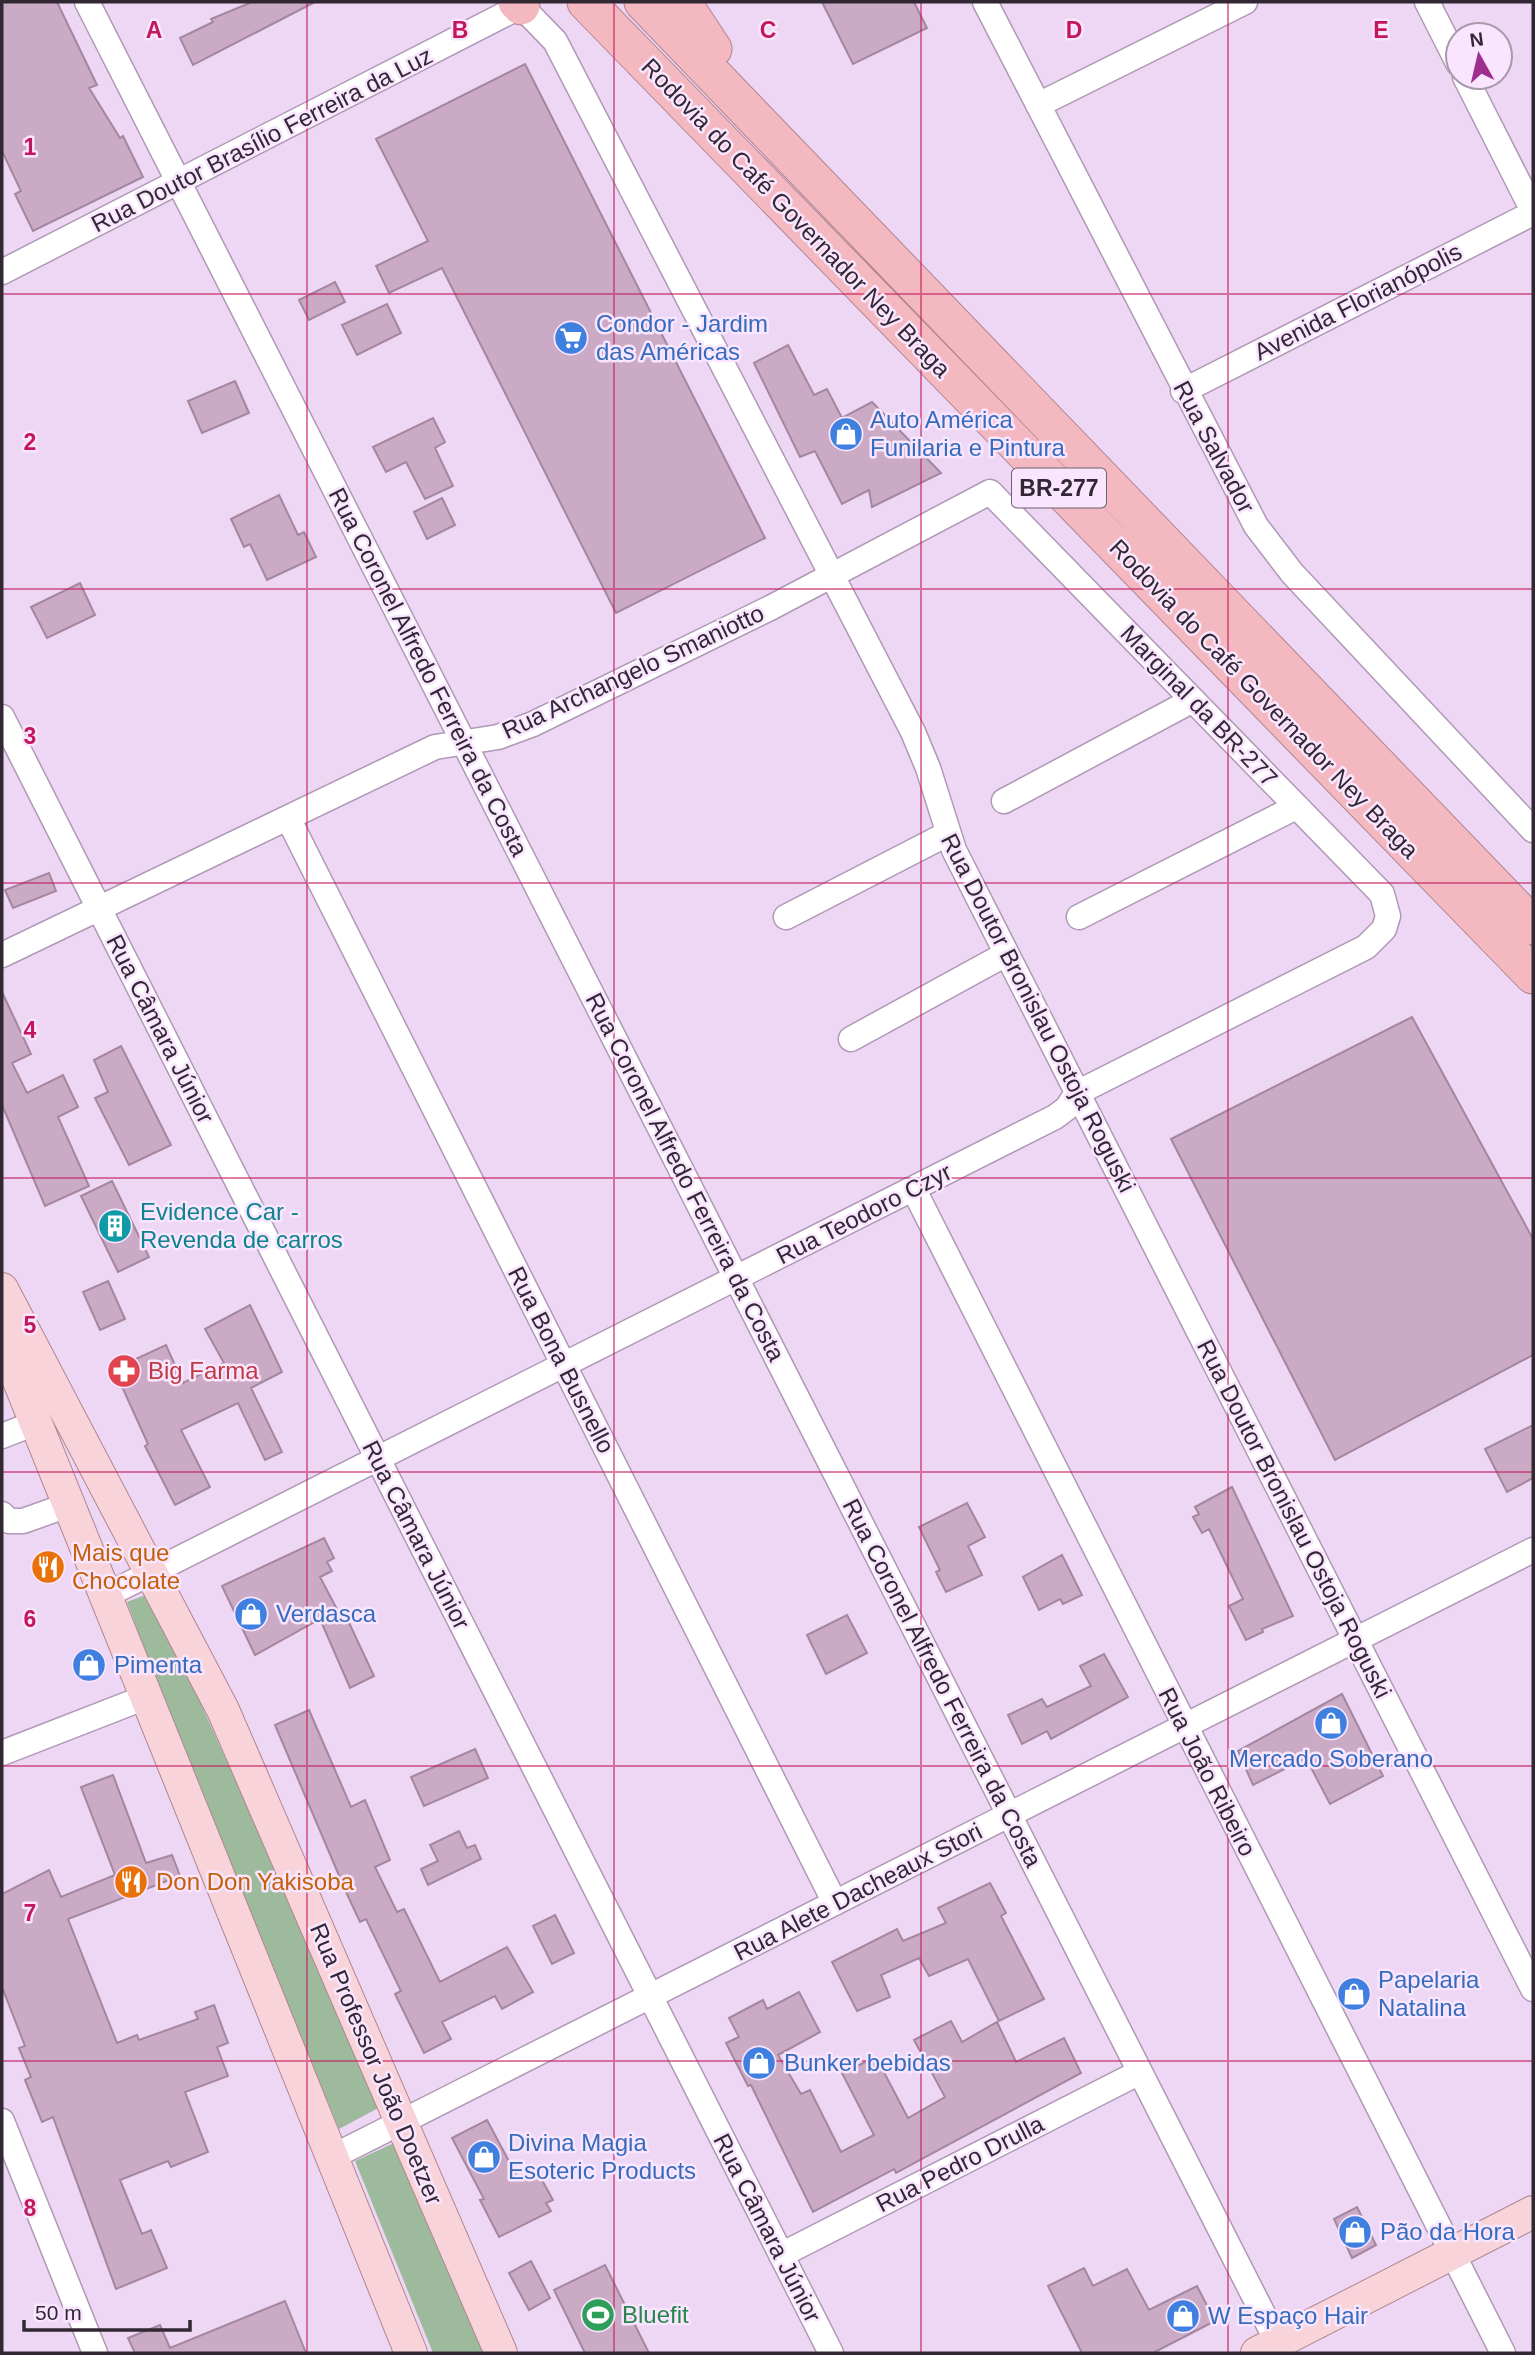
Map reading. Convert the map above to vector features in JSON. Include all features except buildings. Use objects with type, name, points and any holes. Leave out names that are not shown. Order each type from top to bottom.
[{"type":"highway","name":"Rodovia do Café Governador Ney Braga","points":[[586,2],[1533,975]]},
{"type":"highway","name":"Rodovia do Café Governador Ney Braga","points":[[643,2],[1533,926]]},
{"type":"highway","points":[[682,2],[791,153]]},
{"type":"main road","name":"Rua Professor João Doetzer","points":[[2,1289],[153,1572],[245,1757],[500,2353]]},
{"type":"main road","points":[[2,1339],[411,2353]]},
{"type":"main road","points":[[1272,2350],[1533,2212]]},
{"type":"street","name":"Rua Coronel Alfredo Ferreira da Costa","points":[[87,2],[1140,2072],[1272,2350]]},
{"type":"street","name":"Rua Salvador","points":[[985,2],[1242,505],[1272,550],[1533,830]]},
{"type":"street","points":[[1038,105],[1245,2]]},
{"type":"street","points":[[1427,2],[1444,35]]},
{"type":"street","name":"Rua Doutor Brasílio Ferreira da Luz","points":[[2,272],[519,4]]},
{"type":"street","name":"Rua Doutor Bronislau Ostoja Roguski","points":[[519,4],[563,54],[922,750],[947,834],[1006,954],[1533,1989]]},
{"type":"street","points":[[1472,91],[1533,212]]},
{"type":"street","name":"Avenida Florianópolis","points":[[1184,391],[1533,212]]},
{"type":"street","name":"Rua Archangelo Smaniotto","points":[[2,955],[435,747],[464,744],[533,724],[832,575],[990,492]]},
{"type":"street","name":"Marginal da BR-277","points":[[990,492],[1382,894],[1388,916],[1384,929]]},
{"type":"street","points":[[1004,801],[1193,700]]},
{"type":"street","name":"Rua Câmara Júnior","points":[[2,717],[831,2353]]},
{"type":"street","points":[[1079,917],[1296,807]]},
{"type":"street","name":"Rua Bona Busnello","points":[[288,818],[835,1903]]},
{"type":"street","points":[[786,917],[947,834]]},
{"type":"street","name":"Rua Teodoro Czyr","points":[[105,1596],[1055,1118],[1068,1108],[1077,1093],[1366,947],[1384,929]]},
{"type":"street","points":[[850,1039],[1006,954]]},
{"type":"street","name":"Rua João Ribeiro","points":[[914,1190],[1503,2353]]},
{"type":"street","points":[[2,1436],[35,1423]]},
{"type":"street","points":[[2,1514],[9,1521],[23,1521],[68,1505]]},
{"type":"street","name":"Rua Alete Dacheaux Stori","points":[[332,2157],[1533,1550]]},
{"type":"street","points":[[2,1753],[146,1697]]},
{"type":"street","name":"Rua Pedro Drulla","points":[[781,2255],[1140,2072]]},
{"type":"street","points":[[2,2121],[95,2353]]},
{"type":"green space","points":[[151,1593],[382,2106],[339,2129],[175,1731],[127,1602]]},
{"type":"green space","points":[[394,2143],[487,2353],[433,2353],[355,2161]]},
{"type":"place","name":"Condor - Jardim das Américas","points":[[571,338]]},
{"type":"place","name":"Auto América Funilaria e Pintura","points":[[846,434]]},
{"type":"place","name":"Evidence Car - Revenda de carros","points":[[115,1226]]},
{"type":"place","name":"Big Farma","points":[[124,1371]]},
{"type":"place","name":"Mais que Chocolate","points":[[48,1567]]},
{"type":"place","name":"Verdasca","points":[[251,1614]]},
{"type":"place","name":"Pimenta","points":[[89,1665]]},
{"type":"place","name":"Mercado Soberano","points":[[1331,1723]]},
{"type":"place","name":"Don Don Yakisoba","points":[[131,1882]]},
{"type":"place","name":"Papelaria Natalina","points":[[1354,1994]]},
{"type":"place","name":"Bunker bebidas","points":[[759,2063]]},
{"type":"place","name":"Divina Magia Esoteric Products","points":[[484,2157]]},
{"type":"place","name":"Pão da Hora","points":[[1355,2232]]},
{"type":"place","name":"Bluefit","points":[[598,2315]]},
{"type":"place","name":"W Espaço Hair","points":[[1183,2316]]}]
